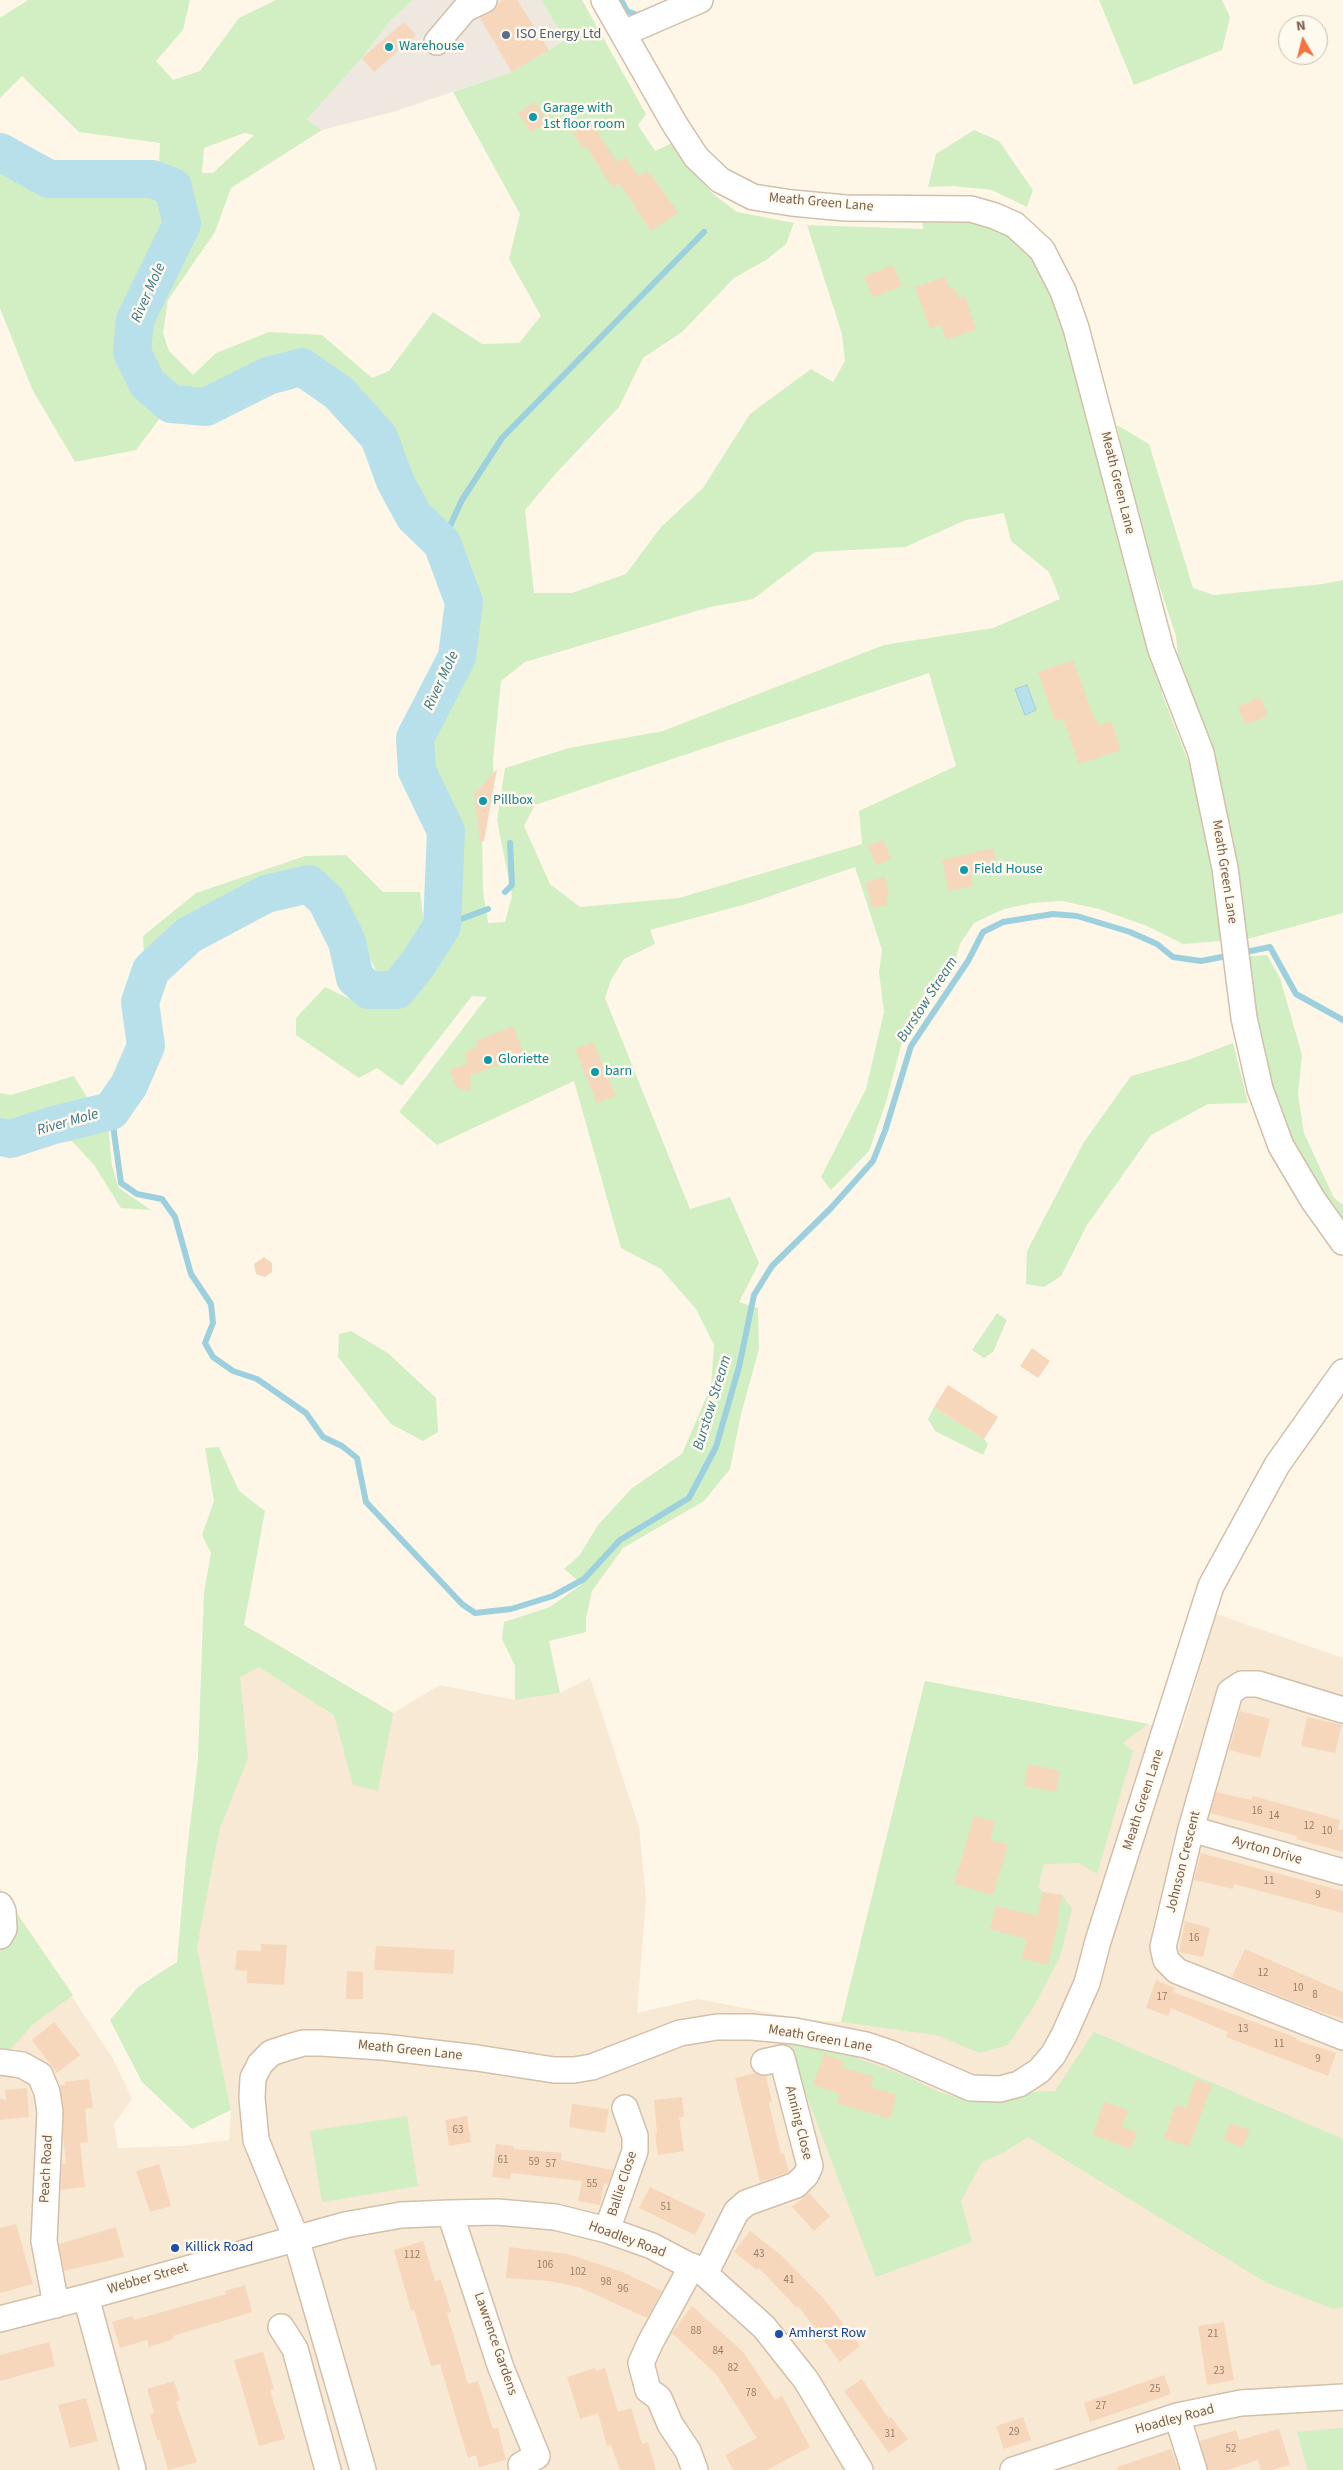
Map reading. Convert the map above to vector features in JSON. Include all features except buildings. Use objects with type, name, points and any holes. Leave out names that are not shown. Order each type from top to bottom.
[{"type":"street","points":[[437,42],[466,9],[484,0]]},
{"type":"street","name":"Meath Green Lane","points":[[604,0],[674,123],[696,157],[720,180],[753,197],[792,204],[845,208],[971,209],[995,216],[1015,226],[1042,250],[1063,291],[1076,328],[1161,650],[1201,753],[1226,868],[1244,1018],[1260,1089],[1281,1146],[1313,1200],[1343,1242]]},
{"type":"street","points":[[624,34],[700,0]]},
{"type":"street","name":"Meath Green Lane","points":[[363,2470],[296,2238],[256,2140],[252,2098],[254,2078],[260,2064],[271,2053],[303,2043],[383,2047],[477,2058],[554,2070],[574,2070],[592,2067],[680,2033],[717,2027],[751,2027],[795,2031],[866,2045],[890,2052],[971,2088],[1000,2089],[1019,2084],[1039,2071],[1053,2055],[1087,1983],[1098,1941],[1211,1586],[1276,1464],[1343,1372]]},
{"type":"street","name":"Johnson Crescent","points":[[1343,1710],[1258,1684],[1242,1684],[1230,1692],[1191,1829],[1163,1946],[1166,1960],[1177,1971],[1343,2037]]},
{"type":"street","name":"Ayrton Drive","points":[[1191,1829],[1343,1872]]},
{"type":"street","points":[[0,1905],[3,1911],[4,1929],[0,1936]]},
{"type":"street","name":"Anning Close","points":[[698,2270],[736,2212],[746,2203],[796,2186],[806,2175],[810,2166],[808,2151],[782,2058],[764,2062]]},
{"type":"street","name":"Peach Road","points":[[0,2062],[22,2065],[40,2075],[47,2092],[50,2112],[44,2241],[56,2305]]},
{"type":"street","name":"Ballie Close","points":[[607,2230],[635,2151],[635,2136],[625,2108]]},
{"type":"street","name":"Lawrence Gardens","points":[[450,2212],[501,2368],[537,2456],[517,2468]]},
{"type":"street","name":"Hoadley Road","points":[[296,2238],[344,2225],[401,2215],[497,2212],[555,2217],[607,2230],[652,2246],[698,2270],[764,2326],[806,2380],[860,2470]]},
{"type":"street","name":"Webber Street","points":[[0,2319],[86,2298],[296,2238]]},
{"type":"street","points":[[695,2470],[688,2451],[670,2424],[659,2398],[648,2390],[641,2363],[650,2343],[698,2270]]},
{"type":"street","points":[[86,2298],[133,2470]]},
{"type":"street","points":[[281,2327],[296,2349],[328,2470]]},
{"type":"street","name":"Hoadley Road","points":[[1013,2470],[1177,2416],[1241,2403],[1343,2397]]},
{"type":"street","points":[[1177,2416],[1194,2470]]},
{"type":"shaded area","points":[[412,0],[541,0],[565,40],[512,72],[393,112],[322,130],[307,119],[362,58],[390,21]]},
{"type":"shaded area","points":[[1216,1614],[1343,1658],[1343,2470],[0,2470],[0,1888],[113,2059],[132,2099],[114,2124],[118,2148],[181,2146],[229,2140],[231,2110],[197,1948],[220,1828],[244,1625],[393,1713],[440,1685],[515,1700],[560,1693],[590,1678],[639,1827],[646,1898],[637,2013],[698,1999],[801,2019],[841,2022],[925,1681],[1148,1724],[1181,1733]]},
{"type":"green space","points":[[28,0],[190,0],[183,30],[156,61],[173,80],[200,71],[239,18],[276,0],[412,0],[390,21],[362,58],[307,119],[322,130],[231,188],[215,232],[168,300],[163,333],[169,351],[193,375],[216,353],[269,332],[322,335],[372,378],[389,371],[433,312],[482,344],[519,343],[541,316],[509,259],[520,214],[453,92],[512,72],[565,40],[541,0],[582,0],[646,114],[638,125],[655,151],[672,143],[712,193],[737,212],[794,223],[786,244],[766,260],[734,278],[682,332],[643,358],[619,407],[558,471],[525,510],[534,593],[572,593],[626,574],[661,527],[703,488],[750,414],[811,369],[833,382],[845,361],[842,334],[807,225],[923,229],[922,218],[964,218],[1010,233],[1031,253],[1057,297],[1162,683],[1162,694],[1192,771],[1217,893],[1221,941],[1183,944],[1147,926],[1099,909],[1062,901],[1032,903],[1004,909],[974,923],[960,944],[954,964],[933,998],[907,1024],[886,1102],[869,1151],[831,1190],[821,1177],[866,1089],[884,1012],[879,972],[882,950],[855,867],[750,903],[650,930],[655,944],[624,959],[611,980],[605,998],[690,1209],[730,1197],[759,1263],[739,1302],[758,1308],[759,1349],[741,1414],[730,1469],[704,1501],[623,1548],[592,1591],[586,1618],[586,1632],[549,1641],[560,1693],[515,1700],[515,1666],[502,1639],[504,1622],[550,1607],[582,1584],[564,1569],[579,1556],[598,1525],[632,1488],[682,1454],[711,1386],[714,1345],[696,1309],[661,1269],[621,1248],[574,1081],[437,1145],[399,1112],[487,997],[472,996],[402,1086],[377,1068],[359,1078],[296,1035],[296,1018],[325,987],[358,1003],[391,1001],[410,984],[448,930],[448,883],[455,832],[445,806],[427,780],[423,754],[430,725],[465,658],[472,601],[450,542],[428,520],[414,501],[390,512],[351,420],[317,393],[295,385],[284,363],[255,369],[207,396],[184,396],[163,378],[145,348],[146,328],[156,294],[180,251],[187,232],[184,199],[186,188],[159,164],[160,143],[79,132],[22,76],[0,98],[0,18]],"holes":[[[244,133],[254,135],[213,173],[202,173],[204,148]],[[1004,513],[1011,541],[1049,572],[1060,599],[993,628],[884,645],[663,731],[569,748],[505,768],[497,820],[512,896],[505,922],[488,923],[483,891],[482,830],[474,794],[484,783],[494,785],[493,760],[501,681],[525,662],[710,607],[753,599],[815,552],[905,547],[966,520]],[[929,673],[956,766],[859,811],[862,844],[679,898],[580,907],[550,884],[524,826],[535,805]]]},
{"type":"green space","points":[[1099,0],[1222,0],[1230,17],[1222,50],[1134,85]]},
{"type":"green space","points":[[974,130],[999,141],[1033,190],[1027,207],[992,190],[953,186],[928,187],[936,154]]},
{"type":"green space","points":[[0,166],[45,196],[142,188],[164,202],[165,231],[133,285],[118,334],[135,384],[160,418],[136,450],[75,462],[32,389],[0,308]]},
{"type":"green space","points":[[1117,425],[1149,444],[1193,588],[1214,595],[1323,584],[1343,580],[1343,913],[1244,940],[1214,764],[1203,721],[1178,656],[1176,636],[1134,509]]},
{"type":"green space","points":[[346,855],[383,892],[420,892],[424,926],[398,970],[377,973],[354,924],[323,874],[298,871],[237,895],[144,956],[143,936],[196,893],[305,856]]},
{"type":"green space","points":[[1267,955],[1280,978],[1302,1055],[1298,1094],[1304,1133],[1334,1198],[1343,1205],[1343,1222],[1300,1158],[1270,1087],[1243,957]]},
{"type":"green space","points":[[1233,1043],[1248,1103],[1208,1104],[1151,1135],[1087,1225],[1061,1276],[1044,1287],[1026,1284],[1027,1251],[1084,1142],[1131,1076],[1188,1060]]},
{"type":"green space","points":[[74,1076],[88,1099],[106,1106],[112,1166],[119,1188],[151,1210],[121,1208],[94,1165],[72,1141],[44,1144],[11,1151],[48,1132],[42,1112],[0,1123],[0,1093],[11,1095]]},
{"type":"green space","points":[[997,1313],[1007,1320],[993,1352],[984,1358],[972,1350]]},
{"type":"green space","points":[[351,1331],[388,1353],[436,1398],[438,1432],[423,1441],[391,1424],[338,1357],[339,1334]]},
{"type":"green space","points":[[934,1407],[984,1439],[988,1444],[983,1455],[935,1431],[928,1419]]},
{"type":"green space","points":[[219,1447],[239,1491],[265,1511],[244,1625],[393,1713],[378,1791],[353,1785],[334,1715],[259,1667],[240,1677],[248,1758],[220,1828],[197,1948],[231,2110],[192,2129],[142,2082],[110,2020],[138,1987],[177,1962],[186,1859],[198,1759],[204,1592],[211,1553],[202,1535],[214,1501],[205,1448]]},
{"type":"green space","points":[[925,1681],[1148,1724],[1123,1743],[1133,1751],[1097,1874],[1079,1863],[1044,1864],[1038,1887],[1042,1892],[1062,1895],[1072,1909],[1060,1957],[1034,2006],[1008,2045],[980,2053],[936,2035],[841,2022]]},
{"type":"green space","points":[[14,1909],[73,1995],[32,2025],[6,2054],[0,2053],[0,1951],[12,1931]]},
{"type":"green space","points":[[1094,2032],[1343,2139],[1343,2307],[1333,2309],[1267,2283],[1028,2137],[1003,2153],[982,2162],[961,2201],[972,2242],[876,2277],[786,2042],[837,2051],[907,2076],[938,2092],[974,2101],[1015,2093],[1055,2091]]},
{"type":"green space","points":[[407,2116],[418,2186],[322,2202],[310,2131]]},
{"type":"green space","points":[[1343,2428],[1343,2470],[1308,2470],[1297,2432]]},
{"type":"water","points":[[1027,685],[1036,710],[1025,715],[1015,689]]},
{"type":"waterway","points":[[621,0],[627,11],[637,15],[643,13]]},
{"type":"waterway","name":"River Mole","points":[[0,152],[49,179],[152,179],[173,187],[182,224],[135,320],[132,352],[147,383],[171,404],[206,407],[268,376],[302,367],[339,393],[379,437],[395,481],[414,516],[442,543],[464,602],[457,657],[415,738],[417,771],[446,831],[442,926],[420,961],[397,990],[369,990],[355,978],[347,942],[326,900],[309,884],[266,894],[189,935],[151,970],[140,1002],[146,1046],[129,1085],[111,1111],[54,1125],[11,1139],[0,1137]]},
{"type":"waterway","points":[[442,543],[462,500],[502,438],[704,232]]},
{"type":"waterway","points":[[505,892],[512,885],[510,843]]},
{"type":"waterway","points":[[442,926],[488,909]]},
{"type":"waterway","name":"Burstow Stream","points":[[111,1111],[121,1183],[137,1194],[162,1199],[175,1217],[191,1274],[211,1304],[213,1323],[205,1343],[213,1357],[233,1371],[257,1379],[306,1413],[323,1437],[342,1446],[357,1458],[366,1502],[462,1604],[475,1613],[511,1609],[553,1596],[584,1579],[620,1540],[689,1498],[716,1447],[739,1367],[754,1295],[772,1266],[831,1208],[873,1161],[885,1131],[911,1046],[968,961],[983,932],[1003,922],[1053,914],[1077,916],[1130,932],[1157,944],[1173,957],[1201,961],[1232,955]]},
{"type":"waterway","name":"Burstow Stream","points":[[1241,953],[1270,947],[1296,994],[1343,1020]]},
{"type":"place","name":"ISO Energy Ltd","points":[[506,35]]},
{"type":"place","name":"Warehouse","points":[[389,47]]},
{"type":"place","name":"Garage with 1st floor room","points":[[533,117]]},
{"type":"place","name":"Pillbox","points":[[483,801]]},
{"type":"place","name":"Field House","points":[[964,870]]},
{"type":"place","name":"Gloriette","points":[[488,1060]]},
{"type":"place","name":"barn","points":[[595,1072]]},
{"type":"place","name":"Killick Road","points":[[175,2248]]},
{"type":"place","name":"Amherst Row","points":[[779,2334]]}]
